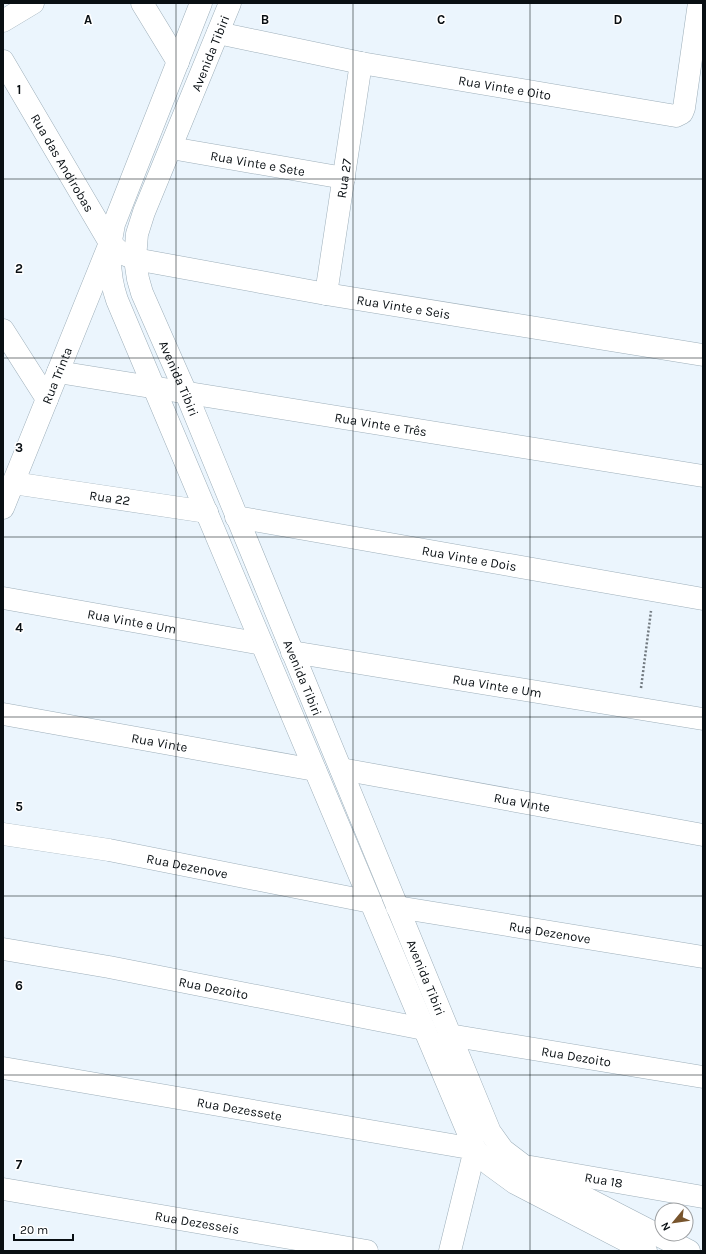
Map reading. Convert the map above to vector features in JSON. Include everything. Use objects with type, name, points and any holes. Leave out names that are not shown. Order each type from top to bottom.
[{"type":"street","points":[[3,21],[33,3]]},
{"type":"street","points":[[142,3],[178,62]]},
{"type":"street","name":"Avenida Tibiri","points":[[201,3],[123,201],[110,243],[109,268],[112,285],[475,1149],[489,1164],[519,1174],[689,1251]]},
{"type":"street","name":"Avenida Tibiri","points":[[230,3],[144,212],[137,234],[135,259],[142,293],[186,393],[490,1132],[519,1174],[646,1251]]},
{"type":"street","name":"Rua Vinte e Oito","points":[[218,33],[361,62],[676,116],[682,113],[684,108],[699,3]]},
{"type":"street","name":"Rua das Andirobas","points":[[3,61],[110,243]]},
{"type":"street","name":"Rua 27","points":[[326,294],[361,62]]},
{"type":"street","name":"Rua Vinte e Sete","points":[[171,148],[344,178]]},
{"type":"street","name":"Rua Vinte e Seis","points":[[110,243],[121,253],[135,259],[326,294],[703,355]]},
{"type":"street","name":"Rua Trinta","points":[[3,508],[110,243]]},
{"type":"street","points":[[3,330],[47,400]]},
{"type":"street","name":"Rua Vinte e Três","points":[[58,372],[155,389],[703,476]]},
{"type":"street","name":"Rua 22","points":[[13,483],[207,512]]},
{"type":"street","name":"Rua Vinte e Dois","points":[[236,517],[703,599]]},
{"type":"street","name":"Rua Vinte e Um","points":[[3,598],[262,644]]},
{"type":"street","name":"Rua Vinte e Um","points":[[292,652],[703,718]]},
{"type":"street","name":"Rua Vinte","points":[[3,714],[315,770]]},
{"type":"street","name":"Rua Vinte","points":[[341,769],[703,835]]},
{"type":"street","points":[[336,820],[359,816]]},
{"type":"street","name":"Rua Dezenove","points":[[3,834],[109,850],[370,902]]},
{"type":"street","name":"Rua Dezenove","points":[[396,906],[703,957]]},
{"type":"street","name":"Rua Dezoito","points":[[3,949],[109,967],[424,1029]]},
{"type":"street","name":"Rua Dezoito","points":[[449,1035],[703,1077]]},
{"type":"street","name":"Rua Dezessete","points":[[3,1068],[475,1149]]},
{"type":"street","points":[[450,1251],[475,1149]]},
{"type":"street","name":"Rua 18","points":[[519,1174],[703,1197]]},
{"type":"street","name":"Rua Dezesseis","points":[[3,1189],[367,1251]]},
{"type":"path","points":[[638,708],[654,590]]}]
